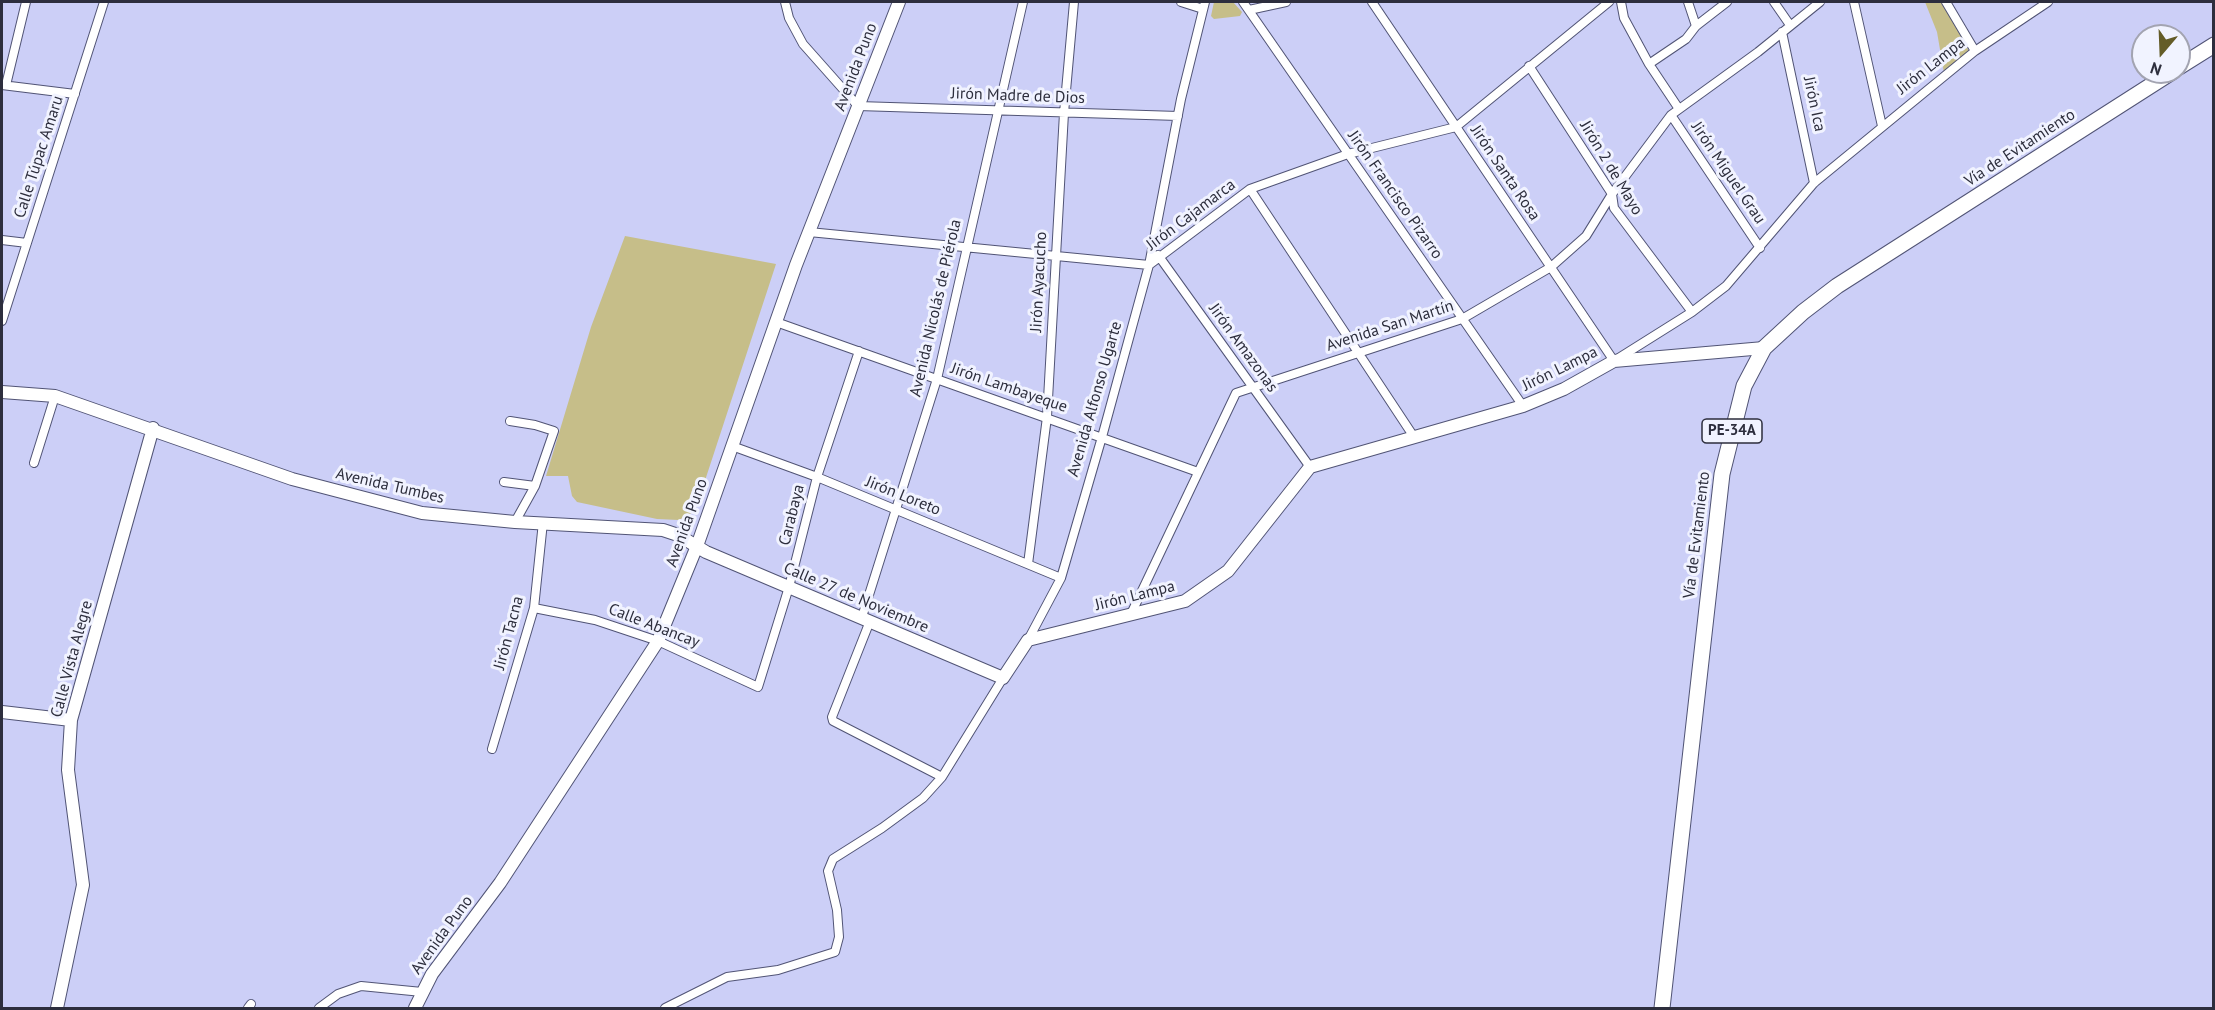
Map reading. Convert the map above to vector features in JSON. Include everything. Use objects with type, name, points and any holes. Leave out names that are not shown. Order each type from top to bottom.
[{"type":"highway","points":[[2191,60],[2214,45]]},
{"type":"highway","name":"Vía de Evitamiento","points":[[1662,1008],[1722,474],[1744,386],[1764,348],[1803,312],[1838,286],[2153,84]]},
{"type":"street","points":[[26,2],[4,85],[75,94]]},
{"type":"street","name":"Calle Túpac Amaru","points":[[2,321],[105,2]]},
{"type":"street","points":[[785,2],[789,18],[803,44],[858,106]]},
{"type":"street","name":"Avenida Puno","points":[[415,1008],[422,993],[500,883],[658,640],[697,546],[809,232],[899,2]]},
{"type":"street","name":"Avenida Nicolás de Piérola","points":[[942,777],[833,721],[832,717],[866,619],[896,509],[937,379],[1023,2]]},
{"type":"street","name":"Jirón Ayacucho","points":[[1028,564],[1047,417],[1064,113],[1074,2]]},
{"type":"street","points":[[1181,2],[1204,5]]},
{"type":"street","name":"Jirón Francisco Pizarro","points":[[1243,2],[1523,406]]},
{"type":"street","points":[[1249,10],[1286,2]]},
{"type":"street","name":"Jirón Santa Rosa","points":[[1372,2],[1614,361]]},
{"type":"street","name":"Jirón Cajamarca","points":[[809,232],[1149,265],[1250,189],[1348,154],[1456,126],[1609,2]]},
{"type":"street","name":"Jirón Miguel Grau","points":[[1621,2],[1624,18],[1675,112],[1760,248]]},
{"type":"street","points":[[1688,2],[1696,26]]},
{"type":"street","points":[[1649,64],[1686,39],[1696,26],[1727,2]]},
{"type":"street","points":[[1774,2],[1790,25]]},
{"type":"street","name":"Avenida San Martín","points":[[1131,614],[1236,393],[1462,319],[1551,267],[1586,236],[1612,194],[1675,112],[1820,2]]},
{"type":"street","points":[[1854,2],[1882,126]]},
{"type":"street","points":[[1946,2],[1975,51]]},
{"type":"street","name":"Jirón Lampa","points":[[1028,639],[1185,601],[1228,571],[1310,467],[1523,406],[1564,389],[1614,361],[1692,312],[1726,286],[1814,183],[1975,51],[2048,2]]},
{"type":"street","name":"Avenida Alfonso Ugarte","points":[[665,1008],[727,977],[778,970],[835,952],[839,937],[837,910],[828,872],[833,859],[923,798],[942,777],[1028,639],[1061,578],[1149,265],[1178,116],[1204,5]]},
{"type":"street","name":"Jirón Ica","points":[[1782,32],[1814,183]]},
{"type":"street","name":"Jirón 2 de Mayo","points":[[1529,66],[1612,194],[1614,208],[1692,312]]},
{"type":"street","name":"Jirón Madre de Dios","points":[[858,106],[1178,116]]},
{"type":"street","points":[[1250,189],[1413,437]]},
{"type":"street","points":[[2,240],[27,243]]},
{"type":"street","name":"Jirón Amazonas","points":[[1152,247],[1310,467]]},
{"type":"street","name":"Jirón Lambayeque","points":[[776,322],[1198,472]]},
{"type":"street","points":[[1614,361],[1764,348]]},
{"type":"street","name":"Carabaya","points":[[758,687],[789,587],[817,477],[859,351]]},
{"type":"street","points":[[2,393],[55,396],[153,428]]},
{"type":"street","points":[[34,463],[55,396]]},
{"type":"street","points":[[510,422],[535,425],[554,431],[535,486],[515,522]]},
{"type":"street","name":"Avenida Tumbes","points":[[153,428],[292,479],[404,509],[442,516],[515,522],[663,530],[697,546]]},
{"type":"street","name":"Calle Vista Alegre","points":[[57,1008],[83,885],[68,770],[72,720],[153,428]]},
{"type":"street","name":"Jirón Loreto","points":[[732,446],[817,477],[1061,578]]},
{"type":"street","points":[[504,482],[535,486]]},
{"type":"street","name":"Jirón Tacna","points":[[492,749],[534,608],[543,522]]},
{"type":"street","name":"Calle 27 de Noviembre","points":[[697,546],[1003,678]]},
{"type":"street","name":"Calle Abancay","points":[[534,608],[595,620],[658,640],[758,687]]},
{"type":"street","points":[[2,712],[72,720]]},
{"type":"street","points":[[319,1008],[338,994],[361,986],[422,993]]},
{"type":"shaded area","points":[[1214,2],[1233,2],[1242,12],[1240,16],[1214,19],[1211,16]]},
{"type":"shaded area","points":[[1925,2],[1942,2],[1969,51],[1944,73],[1937,32]]},
{"type":"shaded area","points":[[625,236],[776,264],[695,511],[679,520],[657,519],[577,502],[572,496],[568,476],[546,476],[591,327]]}]
